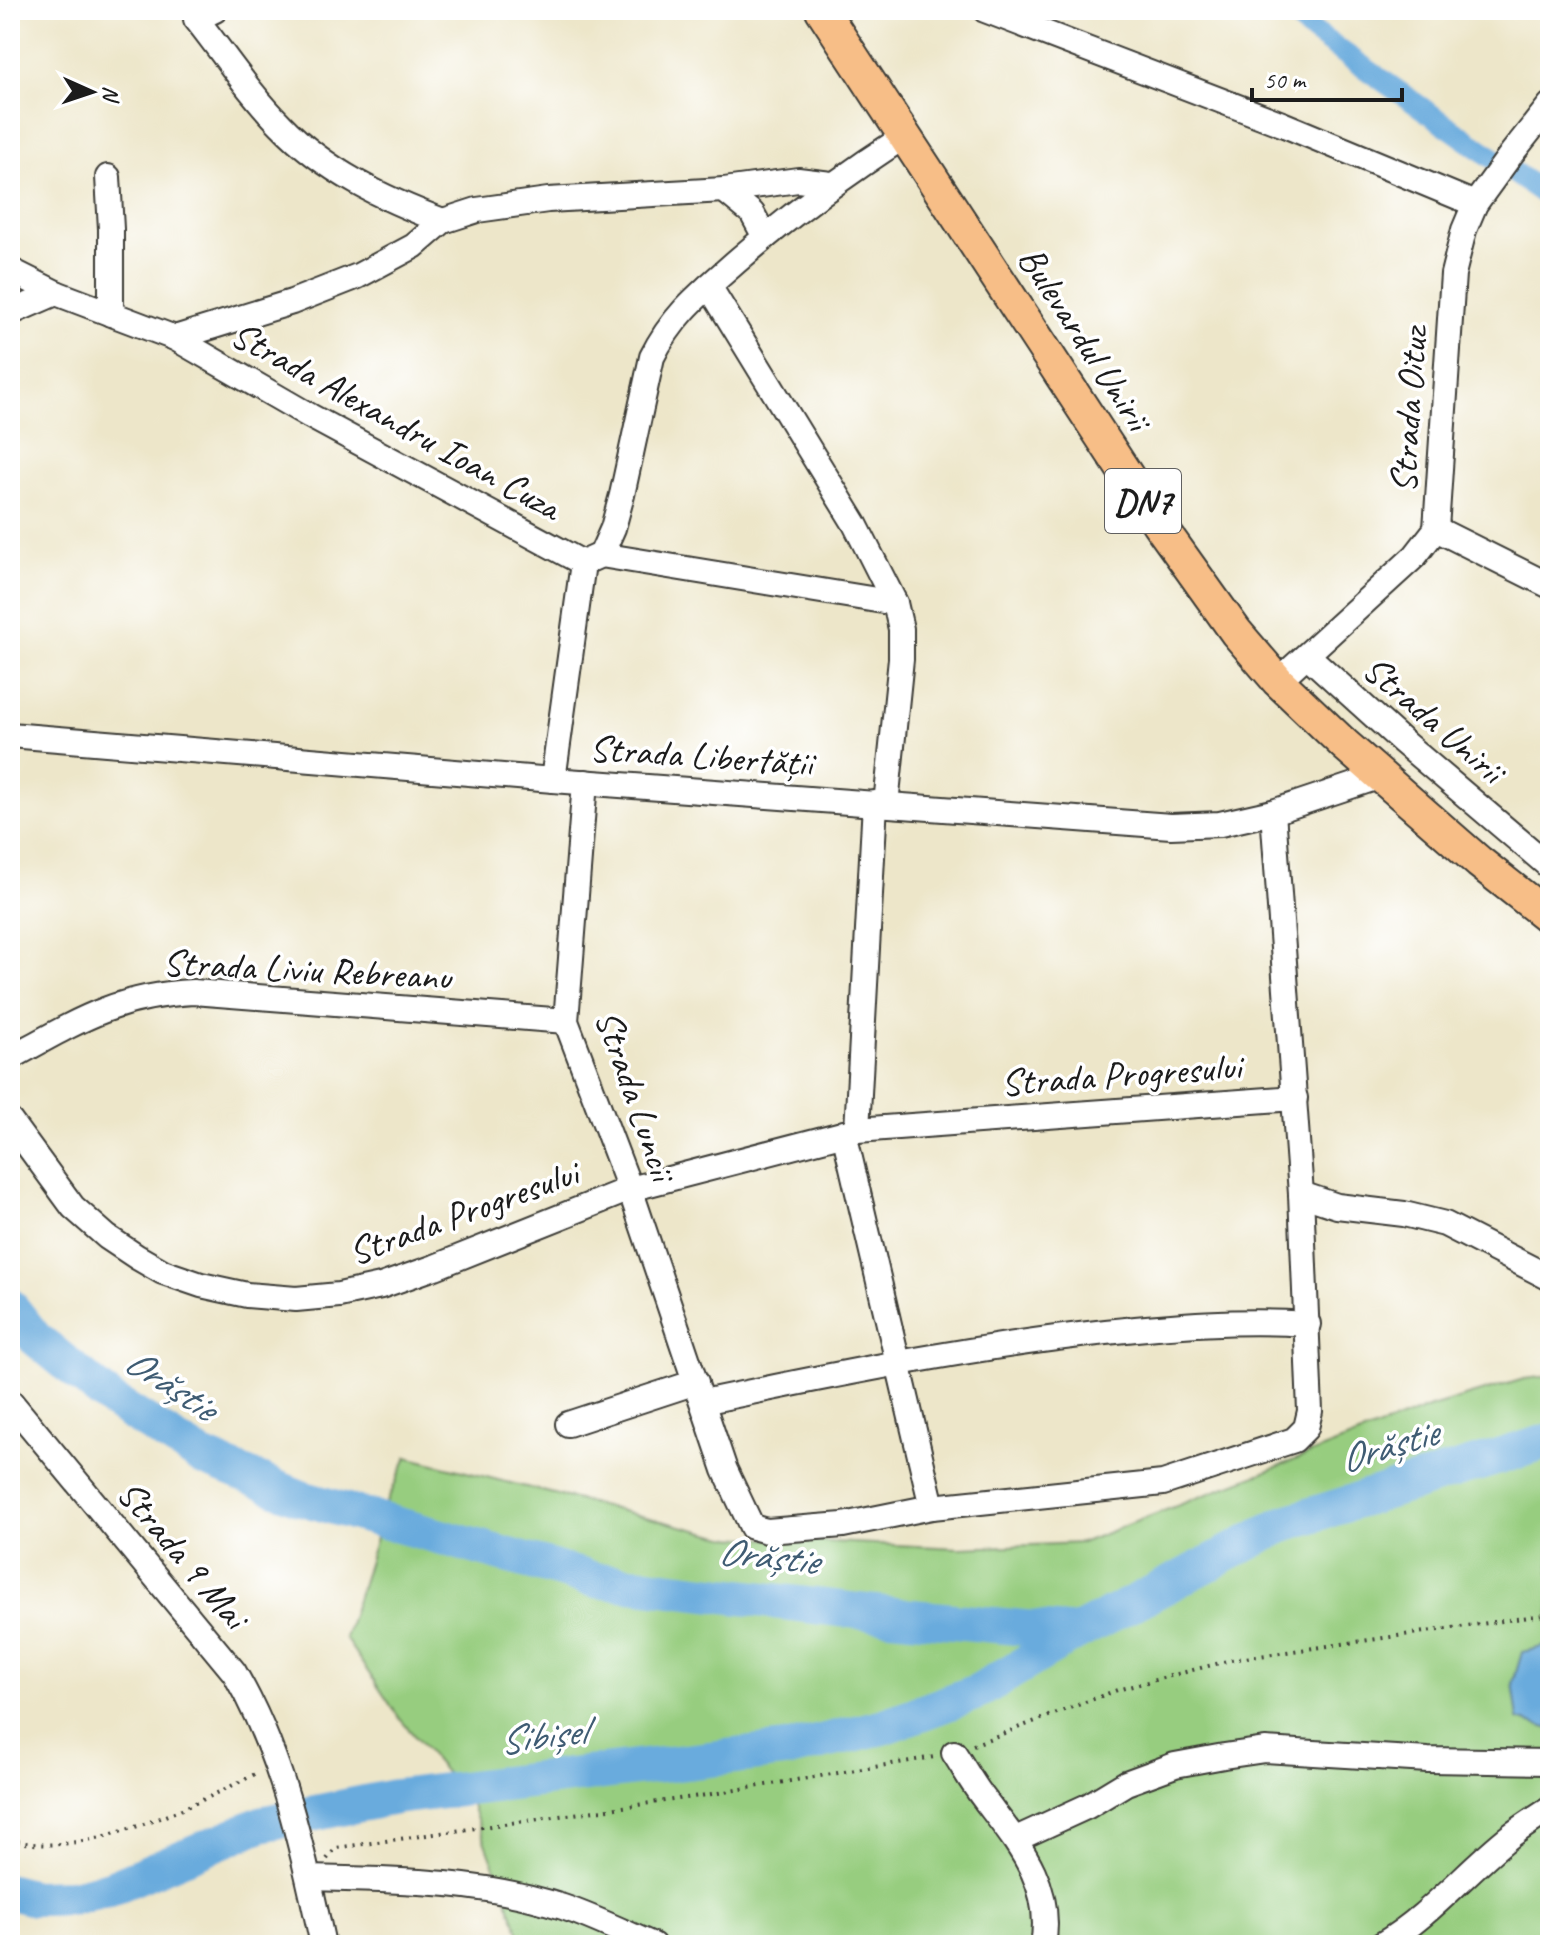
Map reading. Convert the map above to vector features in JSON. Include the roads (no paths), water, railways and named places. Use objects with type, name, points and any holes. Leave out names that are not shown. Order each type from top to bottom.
[{"type":"main road","name":"Bulevardul Unirii","points":[[822,10],[1158,523],[1236,632],[1314,717],[1479,862],[1550,918]]},
{"type":"street","points":[[985,10],[1296,130],[1475,204]]},
{"type":"street","points":[[195,13],[265,108],[283,127],[327,163],[371,191],[443,221]]},
{"type":"street","name":"Strada Oituz","points":[[1278,681],[1415,556],[1436,529],[1453,274],[1464,230],[1475,204],[1550,105]]},
{"type":"street","points":[[553,780],[592,559],[613,528],[652,357],[661,337],[682,310],[765,237],[831,184],[905,136]]},
{"type":"street","points":[[108,177],[111,314]]},
{"type":"street","points":[[175,338],[292,302],[358,276],[414,246],[443,221],[477,210],[548,200],[724,190],[798,180],[831,184]]},
{"type":"street","points":[[724,190],[752,213],[765,237]]},
{"type":"street","name":"Strada Alexandru Ioan Cuza","points":[[10,270],[56,293],[175,338],[286,403],[592,559],[895,603]]},
{"type":"street","points":[[709,286],[867,544],[895,603],[901,629],[901,659],[880,803],[850,1131],[932,1507]]},
{"type":"street","points":[[10,313],[56,293]]},
{"type":"street","points":[[1436,529],[1550,586]]},
{"type":"street","name":"Strada Unirii","points":[[1308,656],[1550,867]]},
{"type":"street","name":"Strada Libertății","points":[[10,735],[553,780],[1171,826],[1220,824],[1273,812],[1381,776]]},
{"type":"street","name":"Strada Luncii","points":[[585,782],[566,1021],[630,1189],[725,1470],[752,1527],[767,1531],[843,1525],[932,1507]]},
{"type":"street","name":"Strada Progresului","points":[[932,1507],[1163,1483],[1294,1440],[1306,1428],[1310,1411],[1308,1324],[1295,1098],[1273,812]]},
{"type":"street","name":"Strada Liviu Rebreanu","points":[[10,1058],[114,1004],[167,993],[193,992],[566,1021]]},
{"type":"street","name":"Strada Progresului","points":[[10,1121],[73,1207],[107,1237],[163,1272],[201,1285],[247,1295],[296,1299],[339,1295],[381,1286],[630,1189],[850,1131],[1295,1098]]},
{"type":"street","points":[[1301,1194],[1337,1206],[1426,1218],[1445,1224],[1550,1278]]},
{"type":"street","points":[[568,1424],[1009,1343],[1132,1330],[1258,1322],[1308,1324]]},
{"type":"street","name":"Strada 9 Mai","points":[[10,1401],[234,1672],[256,1710],[276,1760],[309,1878],[323,1945]]},
{"type":"street","points":[[1016,1839],[1088,1806],[1126,1783],[1175,1765],[1265,1750],[1428,1760],[1550,1762]]},
{"type":"street","points":[[954,1753],[983,1798],[1016,1839],[1035,1876],[1046,1912],[1043,1945]]},
{"type":"street","points":[[1381,1945],[1454,1888],[1509,1837],[1550,1809]]},
{"type":"street","points":[[309,1878],[416,1880],[510,1893],[564,1907],[653,1945]]},
{"type":"water","points":[[1550,1645],[1550,1729],[1518,1719],[1513,1683],[1522,1652]]},
{"type":"waterway","points":[[1290,10],[1308,28],[1550,198]]},
{"type":"waterway","name":"Orăștie","points":[[10,1306],[35,1338],[112,1401],[202,1457],[301,1498],[596,1580],[1076,1633],[1286,1523],[1550,1441]]},
{"type":"waterway","name":"Sibișel","points":[[10,1892],[34,1898],[72,1897],[110,1888],[261,1824],[395,1797],[793,1749],[885,1726],[977,1692],[1076,1633]]}]
